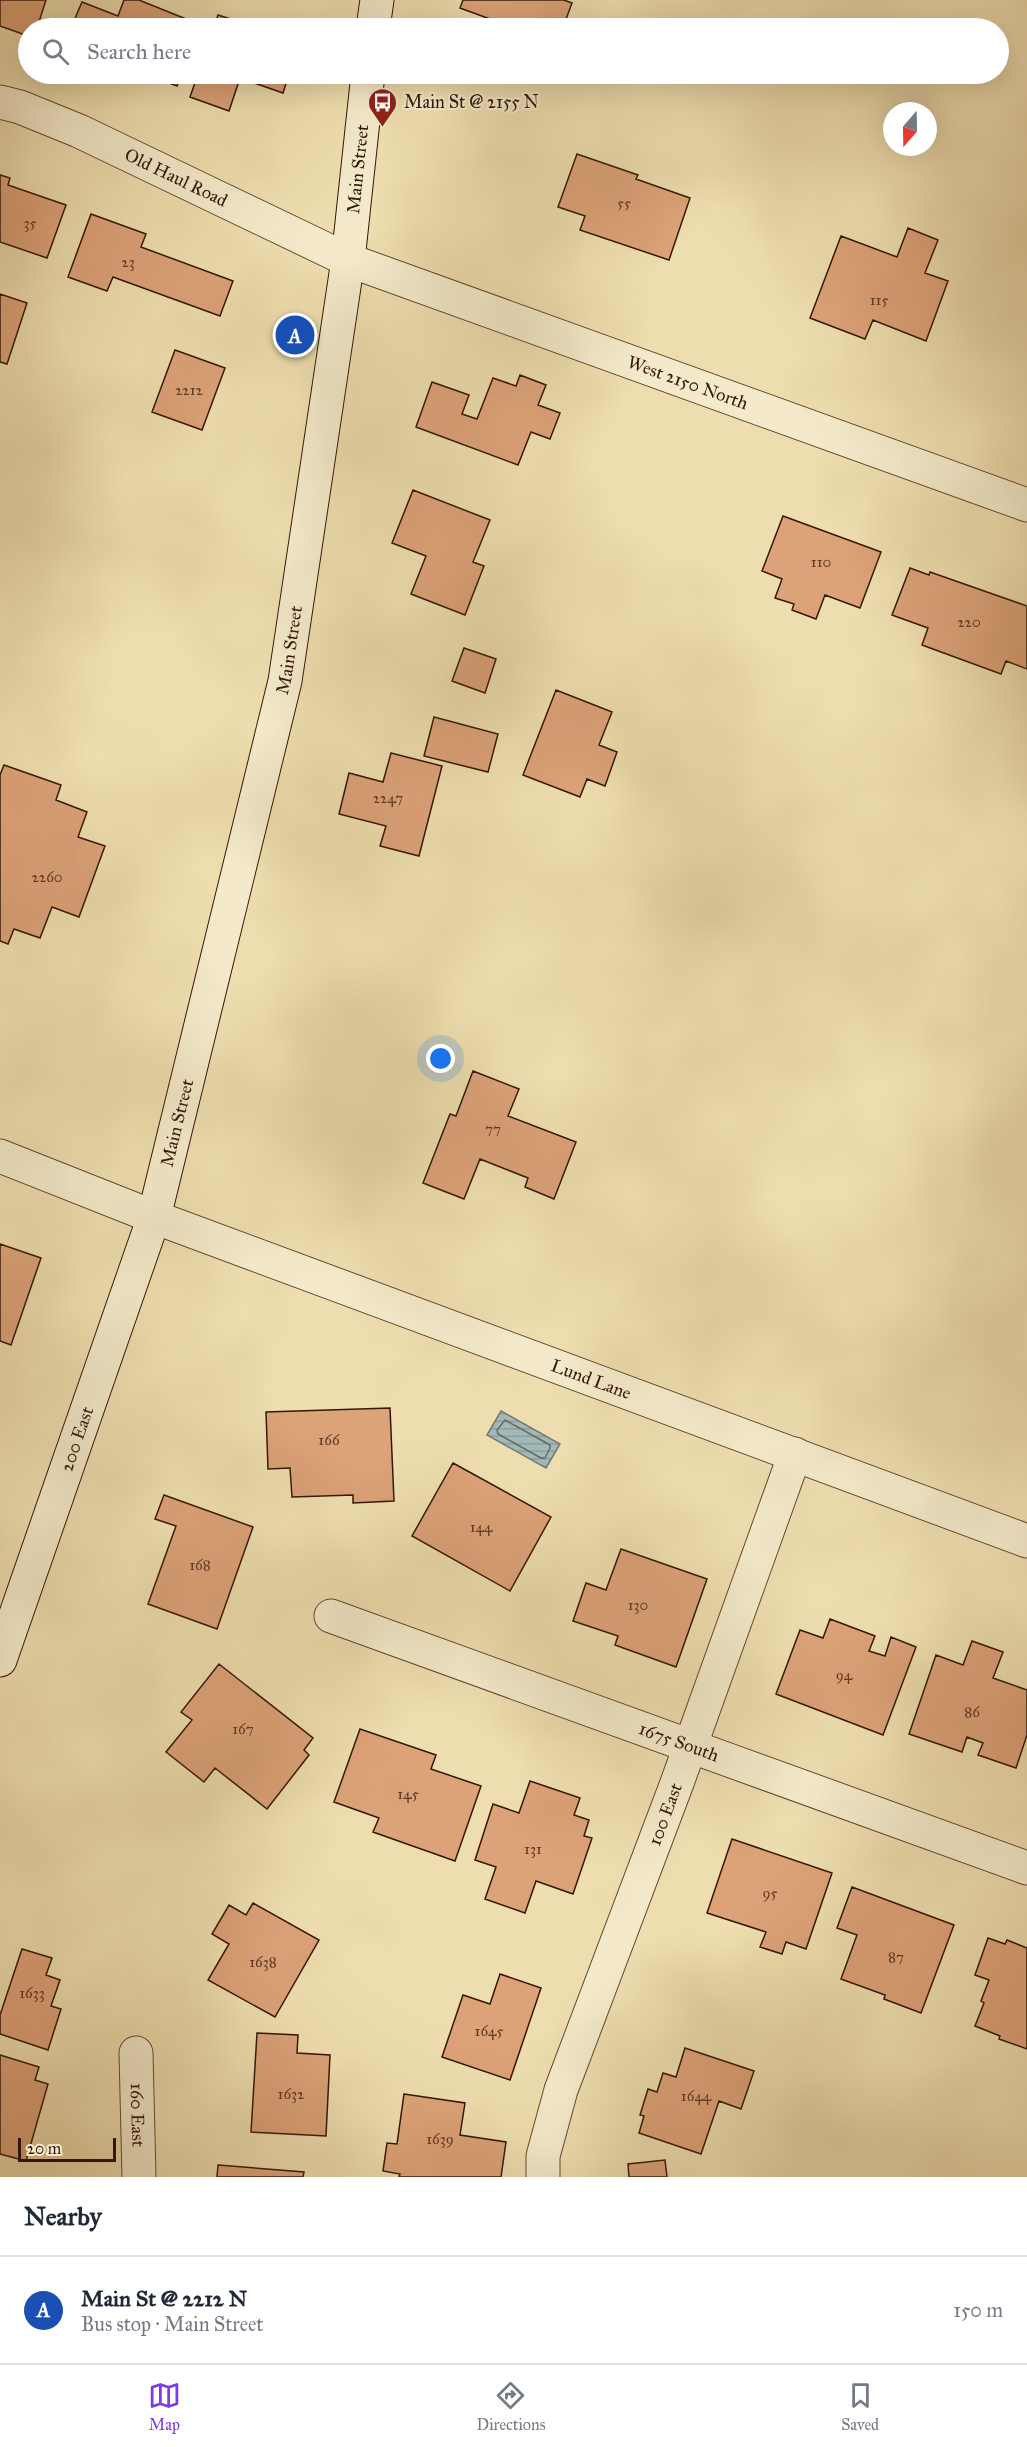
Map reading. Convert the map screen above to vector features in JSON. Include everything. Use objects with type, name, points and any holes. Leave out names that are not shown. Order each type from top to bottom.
[{"type":"street","points":[[375,18],[377,0]]},
{"type":"street","name":"Main Street","points":[[154,1217],[285,681],[348,260],[368,84]]},
{"type":"street","name":"Old Haul Road","points":[[0,102],[20,107],[80,131],[348,260]]},
{"type":"street","name":"West 2150 North","points":[[348,260],[1027,505]]},
{"type":"street","name":"Lund Lane","points":[[0,1156],[154,1217],[1027,1541]]},
{"type":"street","name":"200 East","points":[[0,1660],[154,1217]]},
{"type":"street","name":"100 East","points":[[543,2177],[543,2156],[561,2090],[691,1746],[795,1454]]},
{"type":"street","name":"1675 South","points":[[331,1616],[1027,1868]]},
{"type":"street","name":"160 East","points":[[136,2053],[139,2177]]},
{"type":"water","points":[[501,1411],[560,1444],[546,1468],[487,1435]]},
{"type":"building","points":[[0,0],[46,0],[40,18],[18,18],[18,32],[0,26]]},
{"type":"building","points":[[124,0],[139,0],[184,18],[75,18],[82,2],[118,16]]},
{"type":"building","points":[[463,0],[564,0],[572,3],[566,18],[487,18],[460,8]]},
{"type":"building","points":[[195,84],[238,84],[229,111],[190,97]]},
{"type":"building","points":[[257,84],[286,84],[283,93]]},
{"type":"building","points":[[577,154],[638,175],[636,179],[690,198],[669,260],[580,230],[585,216],[558,207]]},
{"type":"building","points":[[0,175],[10,178],[8,185],[66,205],[47,258],[0,242]]},
{"type":"building","points":[[91,214],[146,234],[141,247],[233,281],[220,316],[113,277],[107,291],[68,277]]},
{"type":"building","points":[[908,228],[938,240],[925,273],[948,281],[926,341],[873,320],[865,339],[810,318],[841,236],[897,257]]},
{"type":"building","points":[[0,294],[27,303],[7,364],[0,362]]},
{"type":"building","points":[[175,350],[225,368],[202,430],[152,412]]},
{"type":"building","points":[[520,375],[546,385],[538,405],[560,413],[550,439],[531,432],[518,465],[416,427],[432,382],[469,395],[462,414],[477,419],[493,378],[516,386]]},
{"type":"building","points":[[413,490],[490,520],[473,562],[484,566],[465,615],[411,594],[426,556],[392,543]]},
{"type":"building","points":[[783,516],[881,552],[860,608],[825,595],[816,619],[792,610],[794,604],[775,598],[782,579],[762,571]]},
{"type":"building","points":[[910,568],[929,575],[930,572],[1027,606],[1027,669],[1006,661],[1001,674],[922,645],[928,628],[892,615]]},
{"type":"building","points":[[464,648],[496,659],[485,693],[452,681]]},
{"type":"building","points":[[556,690],[612,712],[599,745],[617,752],[605,786],[587,779],[580,797],[523,775]]},
{"type":"building","points":[[434,717],[498,734],[488,772],[424,756]]},
{"type":"building","points":[[391,753],[442,766],[419,856],[380,846],[386,826],[339,814],[349,773],[383,782]]},
{"type":"building","points":[[4,765],[61,785],[56,800],[87,812],[78,837],[105,846],[79,917],[52,907],[40,938],[14,929],[8,944],[0,941],[0,775]]},
{"type":"building","points":[[473,1071],[519,1089],[508,1116],[576,1142],[554,1199],[525,1187],[528,1178],[480,1159],[464,1199],[423,1183],[450,1114],[456,1116]]},
{"type":"building","points":[[0,1244],[41,1258],[11,1345],[0,1341]]},
{"type":"building","points":[[390,1408],[394,1501],[353,1503],[353,1495],[292,1497],[290,1468],[268,1469],[266,1412]]},
{"type":"building","points":[[453,1463],[551,1517],[510,1591],[412,1536]]},
{"type":"building","points":[[164,1495],[253,1527],[217,1629],[148,1604],[176,1526],[155,1519]]},
{"type":"building","points":[[621,1549],[707,1579],[676,1667],[615,1645],[618,1636],[573,1621],[586,1583],[606,1590]]},
{"type":"building","points":[[830,1619],[875,1636],[869,1651],[885,1656],[891,1637],[916,1647],[883,1735],[776,1694],[800,1630],[823,1638]]},
{"type":"building","points":[[972,1641],[1003,1652],[993,1678],[1027,1690],[1027,1735],[1016,1768],[978,1755],[983,1743],[967,1737],[962,1752],[909,1734],[936,1655],[963,1665]]},
{"type":"building","points":[[219,1664],[313,1738],[304,1750],[309,1755],[267,1809],[215,1768],[204,1782],[166,1752],[192,1720],[181,1712]]},
{"type":"building","points":[[360,1729],[436,1755],[431,1769],[481,1786],[455,1861],[373,1832],[379,1818],[334,1802]]},
{"type":"building","points":[[530,1781],[580,1798],[574,1815],[589,1820],[584,1836],[592,1838],[573,1894],[536,1881],[525,1913],[485,1899],[496,1867],[475,1860],[493,1804],[519,1813]]},
{"type":"building","points":[[732,1839],[832,1873],[806,1949],[786,1942],[782,1954],[760,1947],[766,1932],[707,1913]]},
{"type":"building","points":[[852,1887],[954,1925],[921,2013],[884,1999],[885,1995],[841,1979],[857,1935],[837,1928]]},
{"type":"building","points":[[253,1903],[319,1940],[275,2017],[208,1980],[229,1944],[212,1934],[229,1905],[246,1915]]},
{"type":"building","points":[[988,1938],[1005,1944],[1007,1940],[1027,1948],[1027,2049],[999,2039],[1000,2036],[975,2026],[984,2003],[981,2001],[989,1980],[975,1975]]},
{"type":"building","points":[[22,1949],[52,1958],[46,1975],[60,1980],[51,2006],[61,2009],[48,2050],[0,2034],[0,2015]]},
{"type":"building","points":[[500,1974],[541,1988],[510,2080],[442,2057],[463,1995],[490,2004]]},
{"type":"building","points":[[257,2033],[298,2035],[297,2053],[330,2055],[326,2136],[251,2132]]},
{"type":"building","points":[[685,2048],[754,2071],[741,2109],[719,2101],[701,2154],[639,2133],[644,2116],[640,2115],[648,2089],[657,2092],[663,2073],[676,2077]]},
{"type":"building","points":[[0,2055],[39,2067],[35,2080],[48,2084],[26,2161],[0,2154]]},
{"type":"building","points":[[404,2094],[465,2103],[460,2135],[506,2142],[501,2177],[399,2177],[400,2174],[383,2171],[387,2143],[397,2144]]},
{"type":"building","points":[[665,2160],[667,2177],[629,2177],[628,2164]]},
{"type":"building","points":[[218,2165],[304,2172],[303,2177],[217,2177]]},
{"type":"place","name":"Main St @ 2155 N","points":[[383,128]]},
{"type":"place","name":"Main St @ 2212 N","points":[[295,335]]}]
